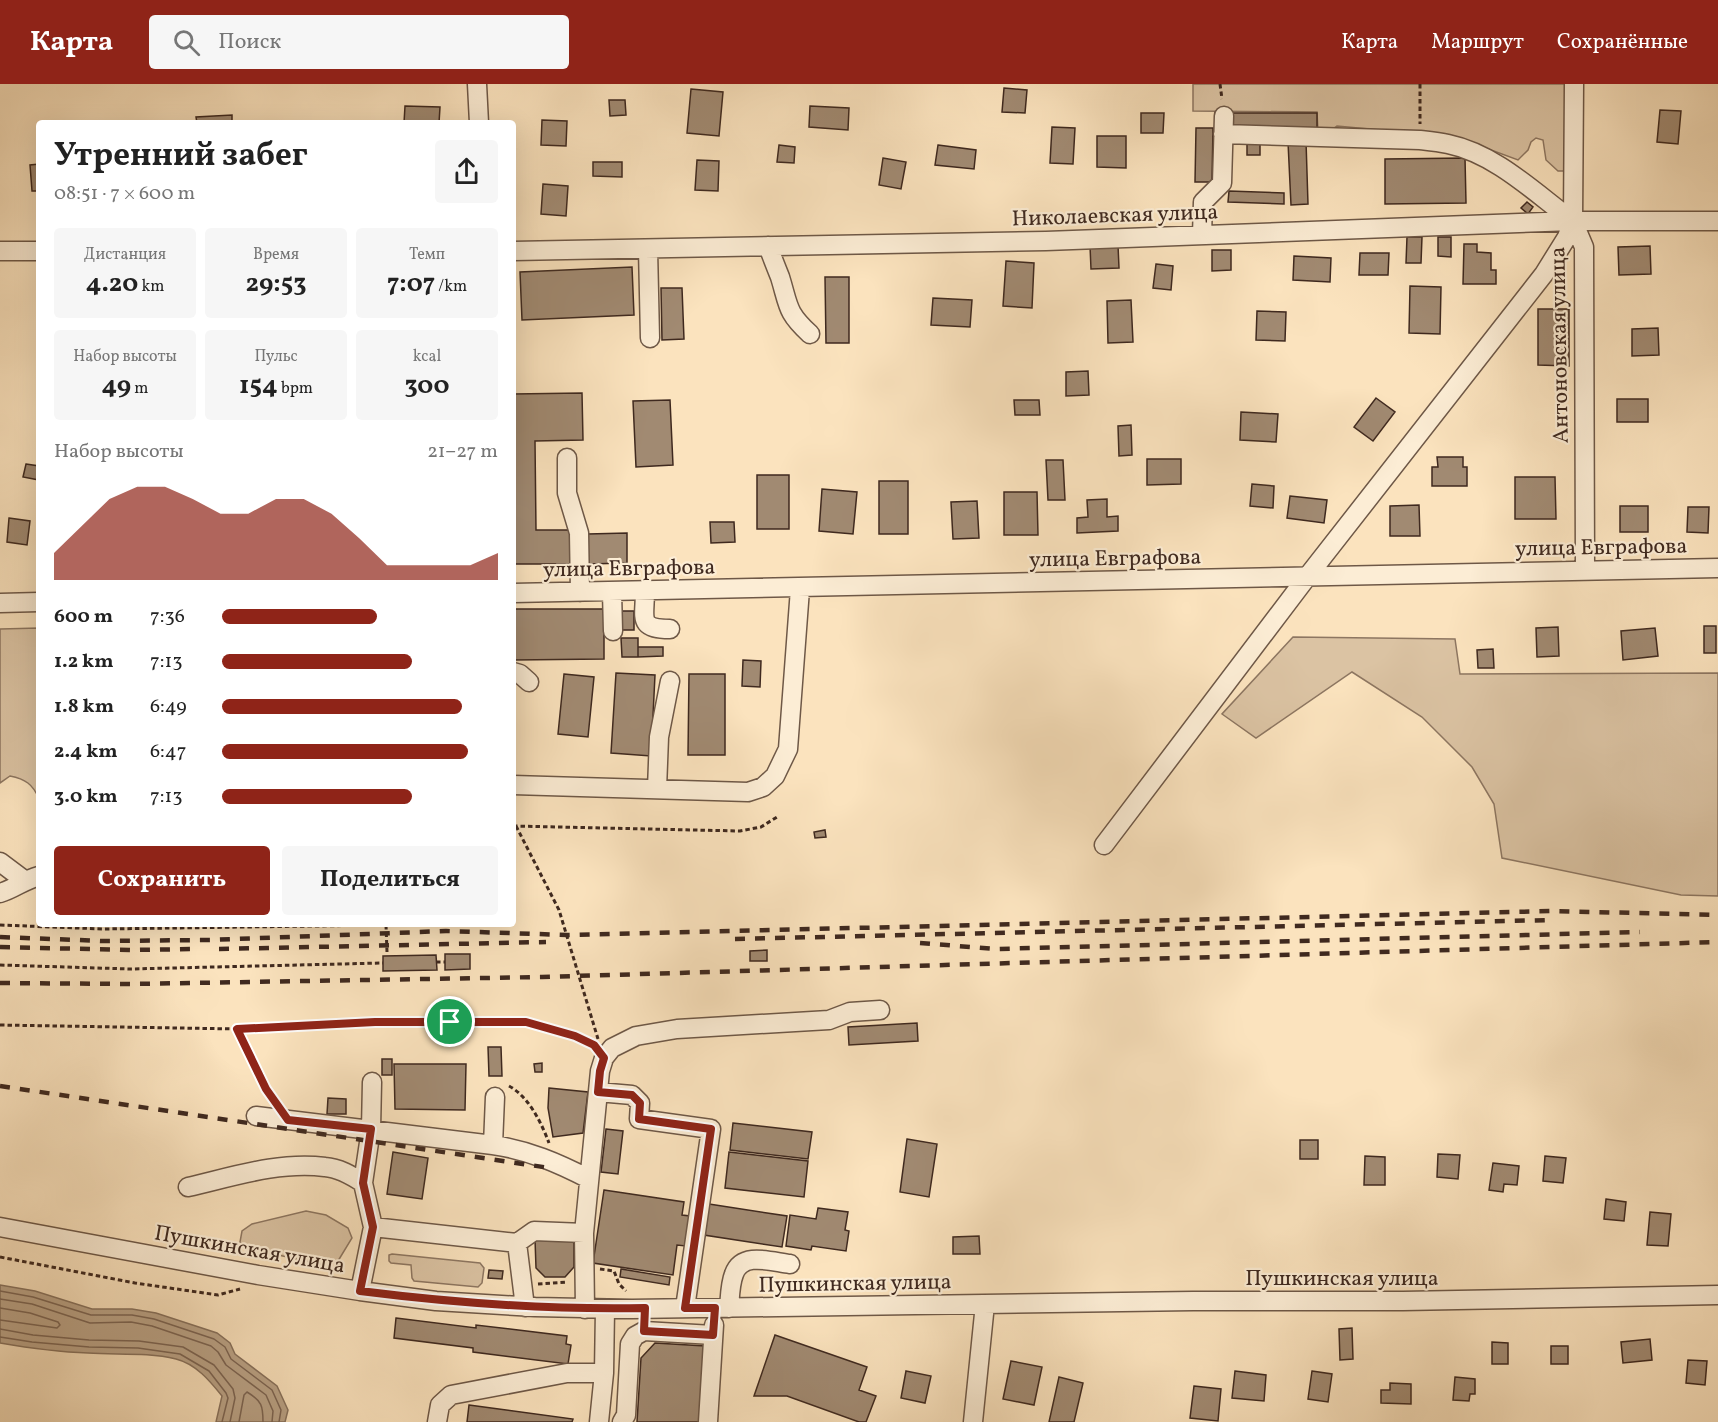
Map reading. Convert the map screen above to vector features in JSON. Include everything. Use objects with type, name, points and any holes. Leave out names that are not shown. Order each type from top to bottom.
[{"type":"street","points":[[477,84],[479,120]]},
{"type":"street","name":"Антоновская улица","points":[[1574,84],[1574,221],[1584,247],[1585,570]]},
{"type":"street","points":[[1104,845],[1307,577],[1544,274],[1574,221],[1497,164],[1470,151],[1448,144],[1223,125],[1222,183],[1203,202],[1202,235]]},
{"type":"street","name":"Николаевская улица","points":[[516,251],[1046,241],[1574,221],[1718,221]]},
{"type":"street","points":[[768,246],[787,306],[797,322],[810,333]]},
{"type":"street","points":[[648,249],[650,338]]},
{"type":"street","points":[[0,251],[36,251]]},
{"type":"street","points":[[567,458],[567,493],[579,533],[580,592]]},
{"type":"street","name":"улица Евграфова","points":[[516,593],[1718,568]]},
{"type":"street","points":[[516,785],[748,792],[763,787],[775,776],[788,749],[800,588]]},
{"type":"street","points":[[645,591],[647,625],[652,629],[670,629]]},
{"type":"street","points":[[612,592],[613,631]]},
{"type":"street","points":[[0,603],[36,602]]},
{"type":"street","points":[[516,673],[529,682]]},
{"type":"street","points":[[657,789],[659,737],[670,681]]},
{"type":"street","points":[[0,862],[32,878]]},
{"type":"street","points":[[0,893],[32,878]]},
{"type":"street","points":[[585,1309],[584,1233],[600,1071],[604,1058],[612,1048],[636,1036],[667,1030],[829,1020],[850,1012],[880,1010]]},
{"type":"street","points":[[360,1291],[373,1227],[363,1183],[371,1129],[372,1082]]},
{"type":"street","points":[[493,1145],[499,1091]]},
{"type":"street","points":[[598,1092],[632,1095],[640,1103],[639,1119],[711,1129],[685,1308]]},
{"type":"street","points":[[256,1116],[512,1148],[556,1162],[589,1179]]},
{"type":"street","points":[[188,1187],[266,1169],[301,1166],[326,1167],[346,1173],[363,1183]]},
{"type":"street","name":"Пушкинская улица","points":[[0,1227],[258,1275],[360,1291],[436,1301],[525,1307],[605,1309],[639,1303],[685,1308],[722,1308],[1403,1301],[1718,1294]]},
{"type":"street","points":[[373,1227],[517,1243],[534,1231],[584,1233]]},
{"type":"street","points":[[517,1243],[525,1307]]},
{"type":"street","points":[[708,1422],[713,1335],[734,1273],[742,1263],[753,1259],[790,1264]]},
{"type":"street","points":[[639,1303],[644,1331]]},
{"type":"street","points":[[973,1422],[985,1304]]},
{"type":"street","points":[[599,1422],[604,1373],[605,1309]]},
{"type":"street","points":[[622,1422],[626,1414],[630,1344],[635,1336],[644,1331],[713,1335]]},
{"type":"street","points":[[437,1422],[440,1405],[451,1395],[567,1373],[604,1373]]},
{"type":"path","points":[[1420,84],[1420,140]]},
{"type":"path","points":[[516,826],[740,831],[760,827],[777,817]]},
{"type":"path","points":[[516,830],[559,910],[604,1058]]},
{"type":"path","points":[[0,925],[36,926]]},
{"type":"path","points":[[52,927],[104,929],[151,927]]},
{"type":"path","points":[[387,927],[387,952]]},
{"type":"path","points":[[436,962],[445,962]]},
{"type":"path","points":[[0,965],[130,969],[383,963]]},
{"type":"path","points":[[0,1025],[237,1029],[375,1022],[526,1022],[575,1036],[594,1045],[604,1058]]},
{"type":"path","points":[[237,1029],[266,1089],[288,1120]]},
{"type":"path","points":[[499,1091],[511,1087],[536,1114],[556,1162]]},
{"type":"path","points":[[0,1257],[135,1283],[218,1295],[248,1287],[258,1275]]},
{"type":"path","points":[[585,1266],[614,1269],[619,1284],[639,1303]]},
{"type":"shaded area","points":[[1193,84],[1565,84],[1567,171],[1558,171],[1546,160],[1543,140],[1536,138],[1518,160],[1483,147],[1413,133],[1337,126],[1330,131],[1318,131],[1317,112],[1193,111]]},
{"type":"shaded area","points":[[36,628],[36,794],[28,783],[10,776],[0,783],[0,629]]},
{"type":"shaded area","points":[[1293,637],[1455,639],[1460,674],[1718,673],[1718,896],[1681,895],[1502,858],[1494,804],[1472,767],[1422,717],[1352,672],[1256,738],[1222,714]]},
{"type":"shaded area","points":[[306,1211],[326,1215],[348,1228],[352,1238],[338,1261],[324,1265],[246,1248],[240,1242],[242,1231],[252,1224]]},
{"type":"shaded area","points":[[389,1255],[480,1263],[484,1268],[482,1283],[478,1287],[414,1281],[411,1265],[391,1263]]},
{"type":"water","points":[[0,1285],[35,1291],[92,1309],[132,1309],[156,1313],[217,1333],[230,1343],[235,1354],[277,1386],[288,1410],[285,1422],[216,1422],[222,1396],[196,1369],[176,1359],[143,1355],[55,1351],[0,1343]]},
{"type":"building","points":[[1004,88],[1027,90],[1025,113],[1002,112]]},
{"type":"building","points":[[691,89],[723,92],[719,136],[687,133]]},
{"type":"building","points":[[609,100],[625,100],[626,115],[610,116]]},
{"type":"building","points":[[405,106],[440,107],[439,120],[404,120]]},
{"type":"building","points":[[810,106],[849,108],[848,130],[809,127]]},
{"type":"building","points":[[1660,110],[1681,111],[1678,144],[1657,142]]},
{"type":"building","points":[[1141,113],[1164,113],[1163,133],[1141,133]]},
{"type":"building","points":[[1232,113],[1317,113],[1317,130],[1233,129]]},
{"type":"building","points":[[232,115],[232,120],[196,120],[196,117]]},
{"type":"building","points":[[542,120],[567,121],[566,146],[541,145]]},
{"type":"building","points":[[1052,127],[1075,128],[1073,164],[1050,163]]},
{"type":"building","points":[[1196,128],[1213,128],[1212,182],[1195,182]]},
{"type":"building","points":[[1097,136],[1126,136],[1126,168],[1097,167]]},
{"type":"building","points":[[1306,141],[1308,204],[1291,205],[1288,142]]},
{"type":"building","points":[[1247,142],[1260,142],[1260,155],[1247,155]]},
{"type":"building","points":[[779,145],[795,147],[794,163],[777,162]]},
{"type":"building","points":[[938,145],[976,150],[974,169],[935,165]]},
{"type":"building","points":[[883,158],[906,162],[901,189],[879,185]]},
{"type":"building","points":[[1465,158],[1466,203],[1385,204],[1385,159]]},
{"type":"building","points":[[697,160],[719,161],[718,191],[695,190]]},
{"type":"building","points":[[593,162],[622,162],[622,177],[593,176]]},
{"type":"building","points":[[36,164],[36,191],[32,191],[30,165]]},
{"type":"building","points":[[543,184],[568,186],[566,216],[541,214]]},
{"type":"building","points":[[1229,191],[1284,193],[1284,204],[1228,202]]},
{"type":"building","points":[[1527,202],[1533,207],[1528,214],[1521,208]]},
{"type":"building","points":[[1407,237],[1422,237],[1421,263],[1406,263]]},
{"type":"building","points":[[1438,237],[1451,237],[1451,257],[1438,256]]},
{"type":"building","points":[[1464,244],[1477,244],[1477,252],[1491,253],[1491,270],[1496,270],[1496,284],[1463,284]]},
{"type":"building","points":[[1118,245],[1119,268],[1091,269],[1090,246]]},
{"type":"building","points":[[1650,246],[1651,274],[1619,275],[1618,247]]},
{"type":"building","points":[[1212,250],[1231,250],[1231,270],[1212,271]]},
{"type":"building","points":[[1360,253],[1389,253],[1388,275],[1359,275]]},
{"type":"building","points":[[1294,256],[1331,258],[1330,282],[1293,280]]},
{"type":"building","points":[[1006,261],[1034,263],[1032,308],[1003,306]]},
{"type":"building","points":[[1156,264],[1173,266],[1171,290],[1153,288]]},
{"type":"building","points":[[632,267],[634,315],[522,320],[520,272]]},
{"type":"building","points":[[825,277],[849,277],[849,343],[826,343]]},
{"type":"building","points":[[1410,286],[1441,287],[1440,334],[1409,333]]},
{"type":"building","points":[[661,288],[682,288],[684,339],[662,340]]},
{"type":"building","points":[[933,298],[972,300],[970,327],[931,325]]},
{"type":"building","points":[[1131,300],[1133,342],[1108,343],[1107,301]]},
{"type":"building","points":[[1538,309],[1569,309],[1569,366],[1538,365]]},
{"type":"building","points":[[1257,311],[1286,312],[1285,341],[1256,340]]},
{"type":"building","points":[[1658,328],[1659,355],[1632,356],[1632,329]]},
{"type":"building","points":[[1088,371],[1089,395],[1066,396],[1066,372]]},
{"type":"building","points":[[582,393],[583,440],[535,441],[536,530],[570,530],[571,564],[516,564],[516,394]]},
{"type":"building","points":[[1376,398],[1395,412],[1373,441],[1354,427]]},
{"type":"building","points":[[1617,399],[1648,399],[1648,422],[1617,422]]},
{"type":"building","points":[[670,400],[673,465],[636,467],[633,401]]},
{"type":"building","points":[[1014,400],[1039,400],[1040,415],[1015,415]]},
{"type":"building","points":[[1241,412],[1278,414],[1276,442],[1240,440]]},
{"type":"building","points":[[1131,425],[1132,455],[1119,456],[1118,426]]},
{"type":"building","points":[[1437,457],[1463,457],[1463,467],[1467,467],[1467,486],[1432,486],[1432,467],[1438,467]]},
{"type":"building","points":[[1147,459],[1181,459],[1181,484],[1147,485]]},
{"type":"building","points":[[1046,460],[1063,460],[1065,500],[1048,500]]},
{"type":"building","points":[[26,464],[36,466],[36,479],[23,477]]},
{"type":"building","points":[[757,475],[789,475],[789,529],[757,529]]},
{"type":"building","points":[[1515,477],[1555,477],[1556,519],[1515,519]]},
{"type":"building","points":[[879,481],[908,481],[908,534],[879,534]]},
{"type":"building","points":[[1252,484],[1274,486],[1273,508],[1250,506]]},
{"type":"building","points":[[822,489],[857,492],[853,534],[819,531]]},
{"type":"building","points":[[1004,492],[1037,492],[1038,535],[1004,535]]},
{"type":"building","points":[[1290,496],[1327,500],[1324,523],[1287,518]]},
{"type":"building","points":[[1107,499],[1107,517],[1118,516],[1118,531],[1077,533],[1077,518],[1088,517],[1087,500]]},
{"type":"building","points":[[977,501],[979,538],[953,539],[951,502]]},
{"type":"building","points":[[1419,505],[1420,536],[1390,536],[1390,506]]},
{"type":"building","points":[[1620,506],[1648,506],[1648,532],[1620,532]]},
{"type":"building","points":[[1688,507],[1709,507],[1708,533],[1687,532]]},
{"type":"building","points":[[9,518],[30,521],[27,545],[7,542]]},
{"type":"building","points":[[710,522],[734,522],[735,542],[711,543]]},
{"type":"building","points":[[627,533],[627,563],[588,564],[588,534]]},
{"type":"building","points":[[516,609],[604,609],[604,659],[516,660]]},
{"type":"building","points":[[616,611],[634,611],[634,630],[617,630]]},
{"type":"building","points":[[1704,626],[1716,626],[1716,653],[1704,653]]},
{"type":"building","points":[[1558,627],[1559,656],[1537,657],[1536,628]]},
{"type":"building","points":[[1655,628],[1658,656],[1623,660],[1621,631]]},
{"type":"building","points":[[621,638],[638,638],[638,657],[622,657]]},
{"type":"building","points":[[638,647],[663,647],[663,656],[638,657]]},
{"type":"building","points":[[1493,649],[1494,668],[1478,668],[1477,650]]},
{"type":"building","points":[[743,660],[761,661],[760,687],[742,686]]},
{"type":"building","points":[[616,673],[655,675],[651,756],[611,753]]},
{"type":"building","points":[[564,674],[594,677],[588,737],[558,734]]},
{"type":"building","points":[[689,674],[725,674],[725,755],[688,755]]},
{"type":"building","points":[[825,830],[826,837],[815,838],[814,832]]},
{"type":"building","points":[[767,950],[767,961],[750,961],[750,951]]},
{"type":"building","points":[[445,954],[470,954],[470,969],[445,970]]},
{"type":"building","points":[[436,955],[437,970],[383,971],[383,956]]},
{"type":"building","points":[[917,1023],[918,1041],[849,1045],[848,1027]]},
{"type":"building","points":[[488,1047],[501,1047],[502,1076],[489,1076]]},
{"type":"building","points":[[382,1059],[392,1059],[392,1075],[382,1075]]},
{"type":"building","points":[[542,1063],[542,1072],[535,1072],[534,1064]]},
{"type":"building","points":[[394,1064],[466,1064],[465,1110],[395,1109]]},
{"type":"building","points":[[549,1088],[588,1092],[583,1133],[553,1137],[548,1108]]},
{"type":"building","points":[[328,1098],[346,1099],[346,1114],[327,1114]]},
{"type":"building","points":[[733,1123],[812,1132],[808,1159],[730,1150]]},
{"type":"building","points":[[606,1129],[623,1131],[618,1174],[601,1172]]},
{"type":"building","points":[[907,1139],[937,1144],[929,1197],[900,1192]]},
{"type":"building","points":[[1300,1140],[1318,1140],[1318,1159],[1300,1159]]},
{"type":"building","points":[[393,1152],[428,1158],[422,1199],[387,1194]]},
{"type":"building","points":[[729,1152],[808,1161],[804,1197],[725,1188]]},
{"type":"building","points":[[1438,1154],[1460,1155],[1458,1179],[1437,1177]]},
{"type":"building","points":[[1365,1156],[1385,1157],[1385,1185],[1364,1185]]},
{"type":"building","points":[[1545,1156],[1566,1158],[1563,1183],[1543,1181]]},
{"type":"building","points":[[1493,1163],[1519,1166],[1517,1185],[1504,1184],[1503,1192],[1489,1190]]},
{"type":"building","points":[[604,1190],[684,1202],[682,1215],[690,1216],[686,1246],[677,1245],[673,1275],[593,1263]]},
{"type":"building","points":[[1606,1199],[1626,1202],[1624,1221],[1604,1219]]},
{"type":"building","points":[[709,1204],[787,1216],[782,1247],[704,1235]]},
{"type":"building","points":[[818,1208],[848,1212],[845,1230],[849,1231],[846,1251],[812,1246],[811,1250],[786,1246],[790,1215],[816,1219]]},
{"type":"building","points":[[1650,1212],[1671,1214],[1668,1246],[1647,1245]]},
{"type":"building","points":[[979,1236],[980,1254],[953,1254],[953,1237]]},
{"type":"building","points":[[574,1238],[574,1267],[565,1277],[545,1277],[536,1268],[535,1239]]},
{"type":"building","points":[[621,1269],[670,1277],[669,1285],[620,1277]]},
{"type":"building","points":[[489,1270],[503,1271],[502,1279],[488,1278]]},
{"type":"building","points":[[396,1318],[567,1336],[566,1344],[571,1345],[568,1364],[473,1352],[473,1348],[394,1338]]},
{"type":"building","points":[[1352,1328],[1353,1359],[1340,1360],[1339,1329]]},
{"type":"building","points":[[775,1335],[867,1367],[859,1390],[876,1396],[866,1422],[859,1422],[787,1396],[754,1396]]},
{"type":"building","points":[[1650,1339],[1652,1360],[1623,1363],[1621,1342]]},
{"type":"building","points":[[1492,1342],[1508,1343],[1508,1364],[1492,1364]]},
{"type":"building","points":[[655,1343],[705,1346],[700,1422],[637,1422],[641,1358]]},
{"type":"building","points":[[1551,1346],[1568,1346],[1568,1364],[1551,1364]]},
{"type":"building","points":[[1688,1360],[1707,1361],[1705,1385],[1686,1383]]},
{"type":"building","points":[[1011,1361],[1042,1367],[1034,1405],[1003,1399]]},
{"type":"building","points":[[906,1371],[931,1376],[925,1403],[901,1398]]},
{"type":"building","points":[[1235,1371],[1266,1375],[1264,1401],[1232,1398]]},
{"type":"building","points":[[1312,1371],[1332,1374],[1328,1402],[1308,1399]]},
{"type":"building","points":[[1059,1377],[1083,1383],[1074,1422],[1049,1422]]},
{"type":"building","points":[[1455,1377],[1475,1379],[1475,1394],[1470,1394],[1469,1401],[1453,1400]]},
{"type":"building","points":[[1390,1383],[1411,1384],[1411,1404],[1381,1403],[1381,1390],[1390,1390]]},
{"type":"building","points":[[1194,1386],[1221,1389],[1218,1421],[1190,1418]]},
{"type":"building","points":[[469,1405],[573,1419],[572,1422],[467,1422]]},
{"type":"railway","points":[[0,937],[103,941],[210,940],[446,931],[567,935],[1552,911],[1718,915]]},
{"type":"railway","points":[[735,939],[1551,920]]},
{"type":"railway","points":[[920,943],[996,949],[1640,932]]},
{"type":"railway","points":[[219,949],[546,942]]},
{"type":"railway","points":[[0,983],[130,984],[542,977],[1718,942]]},
{"type":"railway","points":[[0,947],[195,949]]},
{"type":"railway","points":[[0,1086],[550,1168]]},
{"type":"route","points":[[375,1022],[450,1022],[526,1022],[575,1036],[594,1045],[604,1058],[598,1092],[632,1095],[640,1103],[639,1119],[711,1129],[685,1308],[715,1308],[713,1335],[644,1331],[645,1308],[535,1308],[436,1301],[360,1291],[373,1227],[363,1183],[371,1129],[288,1120],[266,1089],[237,1029],[375,1022]]}]
